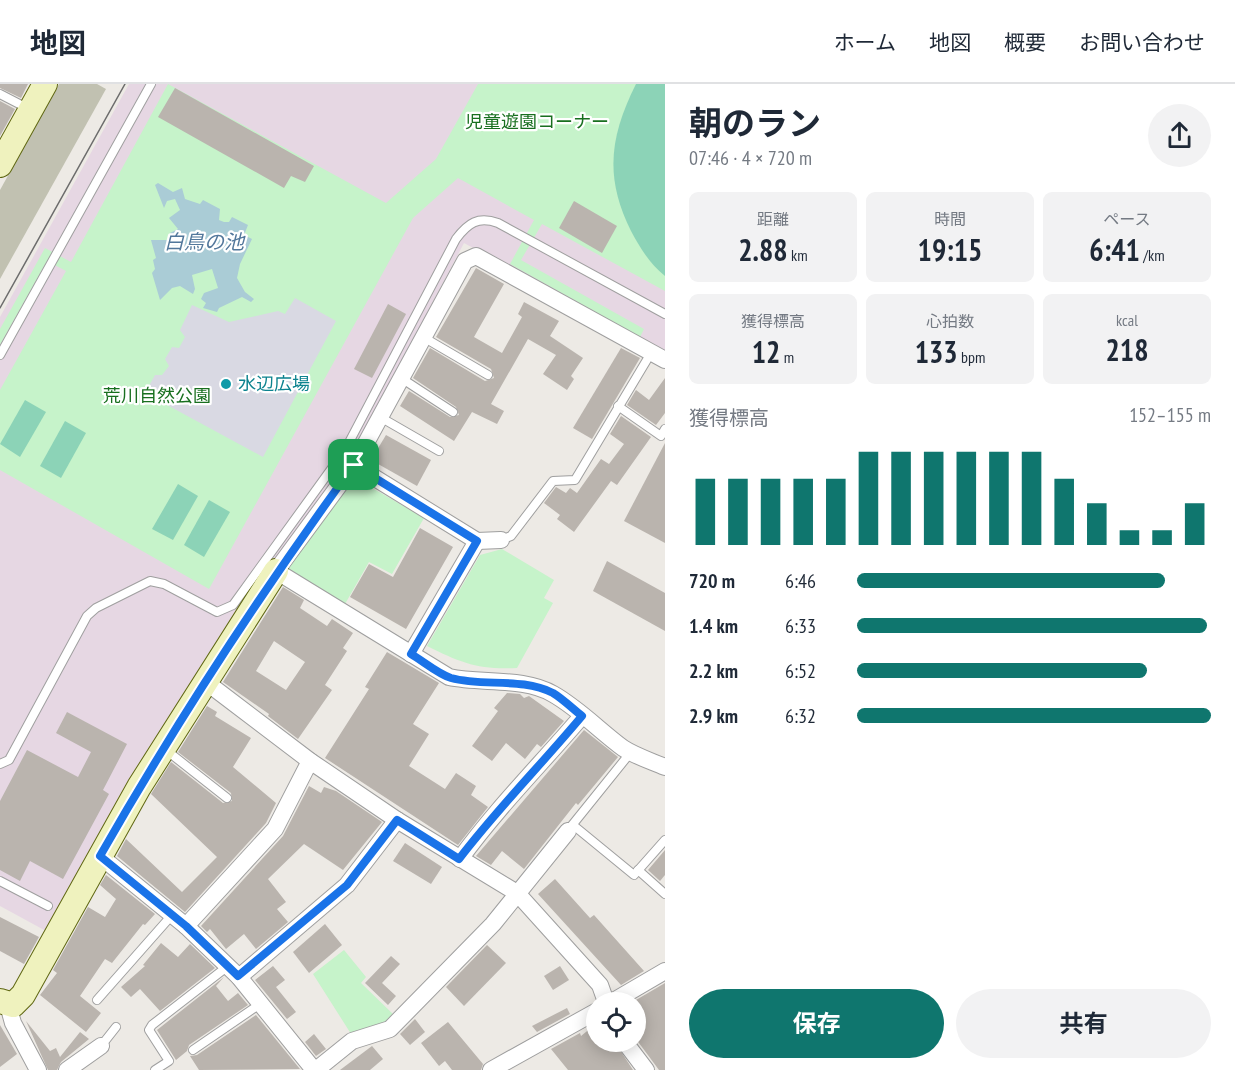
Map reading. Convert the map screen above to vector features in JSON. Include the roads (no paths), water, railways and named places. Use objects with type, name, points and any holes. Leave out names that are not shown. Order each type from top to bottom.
[{"type":"street","points":[[0,165],[10,139],[45,84]]},
{"type":"street","points":[[38,1070],[4,1003],[18,1003],[163,748],[276,571],[354,465],[465,261],[476,256],[658,357]]},
{"type":"street","points":[[354,465],[477,541],[501,540]]},
{"type":"street","points":[[411,654],[477,541]]},
{"type":"street","points":[[276,571],[449,677],[475,682],[506,682],[536,687],[554,694],[631,752],[665,767]]},
{"type":"street","points":[[206,682],[310,761],[397,820],[517,893],[600,985],[602,992]]},
{"type":"street","points":[[459,859],[500,805],[541,764],[582,716]]},
{"type":"street","points":[[186,926],[275,828],[310,761]]},
{"type":"street","points":[[233,971],[347,885],[397,820]]},
{"type":"street","points":[[100,856],[186,926],[233,971],[315,1070],[352,1041],[390,1029],[493,924],[570,828]]},
{"type":"street","points":[[630,992],[665,972]]},
{"type":"street","points":[[491,1070],[586,1017]]},
{"type":"street","points":[[67,1070],[101,1046]]},
{"type":"street","points":[[632,1052],[646,1070]]},
{"type":"lane","points":[[0,356],[151,84]]},
{"type":"lane","points":[[0,94],[30,110]]},
{"type":"lane","points":[[0,764],[9,760],[90,611],[150,581],[164,584],[217,612],[233,605],[345,450],[456,239],[470,224],[483,219],[498,223],[665,314]]},
{"type":"lane","points":[[423,337],[488,375]]},
{"type":"lane","points":[[501,540],[511,536],[553,481],[575,480],[618,406],[658,357]]},
{"type":"lane","points":[[401,378],[453,412]]},
{"type":"lane","points":[[618,406],[661,436],[665,429]]},
{"type":"lane","points":[[380,417],[439,451]]},
{"type":"lane","points":[[163,748],[227,798]]},
{"type":"lane","points":[[631,752],[570,828],[634,875],[665,840]]},
{"type":"lane","points":[[638,870],[665,894]]},
{"type":"lane","points":[[0,881],[48,906]]},
{"type":"lane","points":[[97,1000],[172,915]]},
{"type":"lane","points":[[155,1070],[169,1061],[151,1036],[149,1030],[152,1025],[233,971]]},
{"type":"lane","points":[[193,1050],[260,1004]]},
{"type":"lane","points":[[101,1046],[116,1028]]},
{"type":"water","name":"白鳥の池","points":[[158,183],[173,192],[182,188],[185,199],[200,204],[203,200],[220,209],[219,220],[229,222],[232,217],[248,225],[244,235],[252,239],[240,264],[237,278],[245,292],[254,299],[251,302],[242,297],[219,308],[217,312],[203,308],[206,303],[201,299],[204,293],[218,288],[212,269],[192,275],[195,289],[193,294],[180,286],[172,288],[160,300],[152,273],[155,269],[153,260],[156,258],[151,240],[174,240],[170,233],[178,229],[169,218],[180,210],[175,199],[167,201],[164,208],[155,185]]},
{"type":"tram line","points":[[0,308],[125,84]]},
{"type":"place","name":"水辺広場","points":[[226,384]]},
{"type":"park label","name":"児童遊園コーナー","points":[[537,122]]},
{"type":"park label","name":"荒川自然公園","points":[[157,396]]}]
